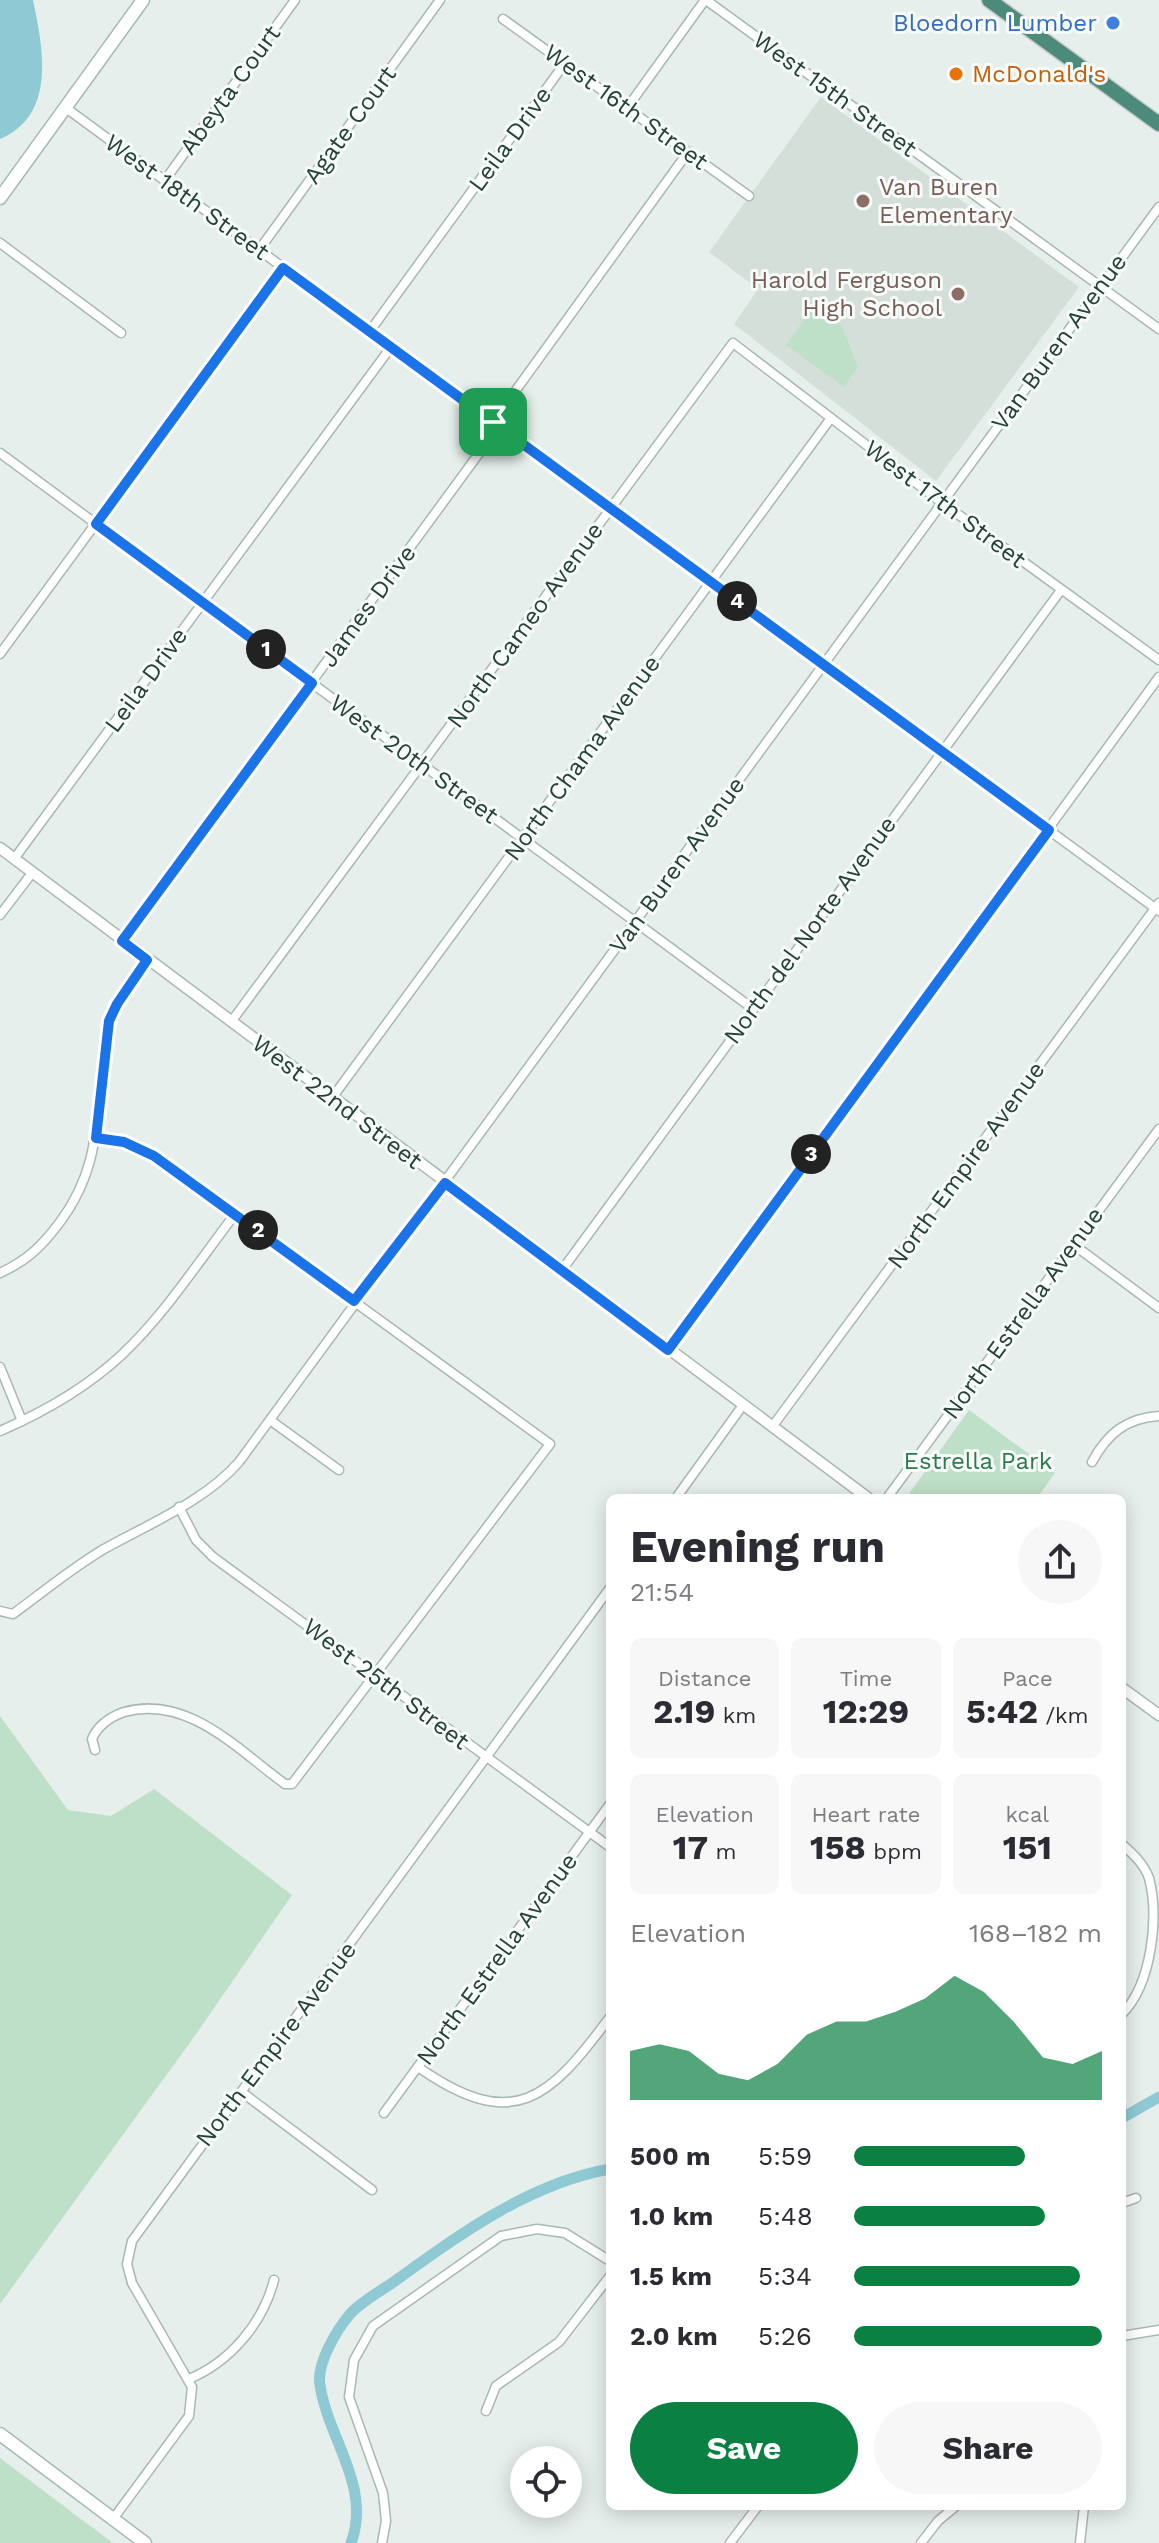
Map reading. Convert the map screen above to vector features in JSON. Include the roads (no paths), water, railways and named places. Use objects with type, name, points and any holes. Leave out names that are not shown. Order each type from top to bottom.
[{"type":"highway","points":[[989,0],[1159,124]]},
{"type":"main road","points":[[0,198],[143,0]]},
{"type":"main road","points":[[0,2434],[145,2543]]},
{"type":"street","name":"Abeyta Court","points":[[165,180],[295,0]]},
{"type":"street","name":"Agate Court","points":[[259,250],[440,0]]},
{"type":"street","points":[[627,108],[705,0]]},
{"type":"street","name":"West 15th Street","points":[[705,0],[1159,329]]},
{"type":"street","name":"West 16th Street","points":[[503,19],[749,196]]},
{"type":"street","name":"Leila Drive","points":[[370,331],[565,63]]},
{"type":"street","name":"West 18th Street","points":[[66,108],[942,752],[1158,907]]},
{"type":"street","name":"James Drive","points":[[122,941],[312,683],[688,152]]},
{"type":"street","name":"Van Buren Avenue","points":[[0,1611],[9,1616],[13,1614],[92,1557],[179,1507],[231,1472],[1159,207]]},
{"type":"street","points":[[0,243],[121,333]]},
{"type":"street","points":[[0,654],[283,268]]},
{"type":"street","name":"West 17th Street","points":[[733,343],[941,502],[1159,660]]},
{"type":"street","name":"North Cameo Avenue","points":[[231,1022],[733,343]]},
{"type":"street","name":"Leila Drive","points":[[14,859],[391,347]]},
{"type":"street","name":"North Chama Avenue","points":[[332,1098],[831,418]]},
{"type":"street","name":"West 20th Street","points":[[0,453],[752,1008]]},
{"type":"street","name":"North del Norte Avenue","points":[[562,1270],[1061,590]]},
{"type":"street","points":[[668,1350],[1159,677]]},
{"type":"street","name":"West 22nd Street","points":[[0,848],[863,1494]]},
{"type":"street","points":[[0,915],[32,873]]},
{"type":"street","name":"North Empire Avenue","points":[[772,1427],[1158,907]]},
{"type":"street","points":[[0,1273],[32,1257],[74,1202],[91,1166],[109,1021],[147,960]]},
{"type":"street","name":"North Estrella Avenue","points":[[890,1494],[1159,1129]]},
{"type":"street","points":[[95,1750],[94,1734],[112,1718],[132,1711],[169,1711],[207,1726],[285,1784],[292,1784],[550,1444],[154,1156],[124,1142],[96,1138]]},
{"type":"street","points":[[0,1431],[70,1397],[108,1370],[140,1340],[235,1214]]},
{"type":"street","points":[[1074,1245],[1159,1308]]},
{"type":"street","points":[[0,1367],[22,1421]]},
{"type":"street","points":[[679,1494],[743,1405]]},
{"type":"street","points":[[1092,1462],[1107,1437],[1119,1427],[1159,1416]]},
{"type":"street","points":[[270,1420],[339,1470]]},
{"type":"street","name":"West 25th Street","points":[[179,1507],[196,1540],[213,1557],[606,1844]]},
{"type":"street","name":"North Empire Avenue","points":[[189,2379],[137,2293],[129,2273],[128,2254],[137,2232],[243,2093],[606,1593]]},
{"type":"street","points":[[1126,1691],[1159,1715]]},
{"type":"street","name":"North Estrella Avenue","points":[[384,2113],[606,1810]]},
{"type":"street","points":[[1126,1849],[1148,1874],[1155,1908],[1152,1944],[1144,1974],[1134,1999],[1126,2009]]},
{"type":"street","points":[[418,2067],[455,2091],[479,2100],[525,2098],[567,2074],[606,2022]]},
{"type":"street","points":[[243,2093],[372,2190]]},
{"type":"street","points":[[1126,2202],[1136,2198]]},
{"type":"street","points":[[382,2543],[386,2521],[383,2493],[349,2397],[354,2360],[373,2326],[501,2236],[537,2229],[565,2233],[606,2259]]},
{"type":"street","points":[[113,2519],[189,2416],[192,2387],[189,2379],[226,2358],[268,2305],[274,2280]]},
{"type":"street","points":[[486,2411],[496,2386],[559,2342],[606,2281]]},
{"type":"street","points":[[1126,2335],[1159,2330]]},
{"type":"street","points":[[730,2543],[755,2510]]},
{"type":"street","points":[[921,2543],[951,2510]]},
{"type":"street","points":[[1080,2543],[1084,2510]]},
{"type":"water","points":[[0,0],[33,0],[40,39],[42,78],[31,114],[18,128],[0,139]]},
{"type":"waterway","points":[[1126,2116],[1159,2097]]},
{"type":"waterway","points":[[351,2543],[356,2522],[353,2483],[324,2405],[320,2385],[324,2357],[340,2328],[366,2300],[470,2229],[524,2198],[580,2176],[606,2170]]},
{"type":"place","name":"Bloedorn Lumber","points":[[1113,23]]},
{"type":"place","name":"McDonald's","points":[[956,74]]},
{"type":"place","name":"Van Buren Elementary","points":[[863,201]]},
{"type":"place","name":"Harold Ferguson High School","points":[[958,294]]},
{"type":"park label","name":"Estrella Park","points":[[978,1461]]}]
